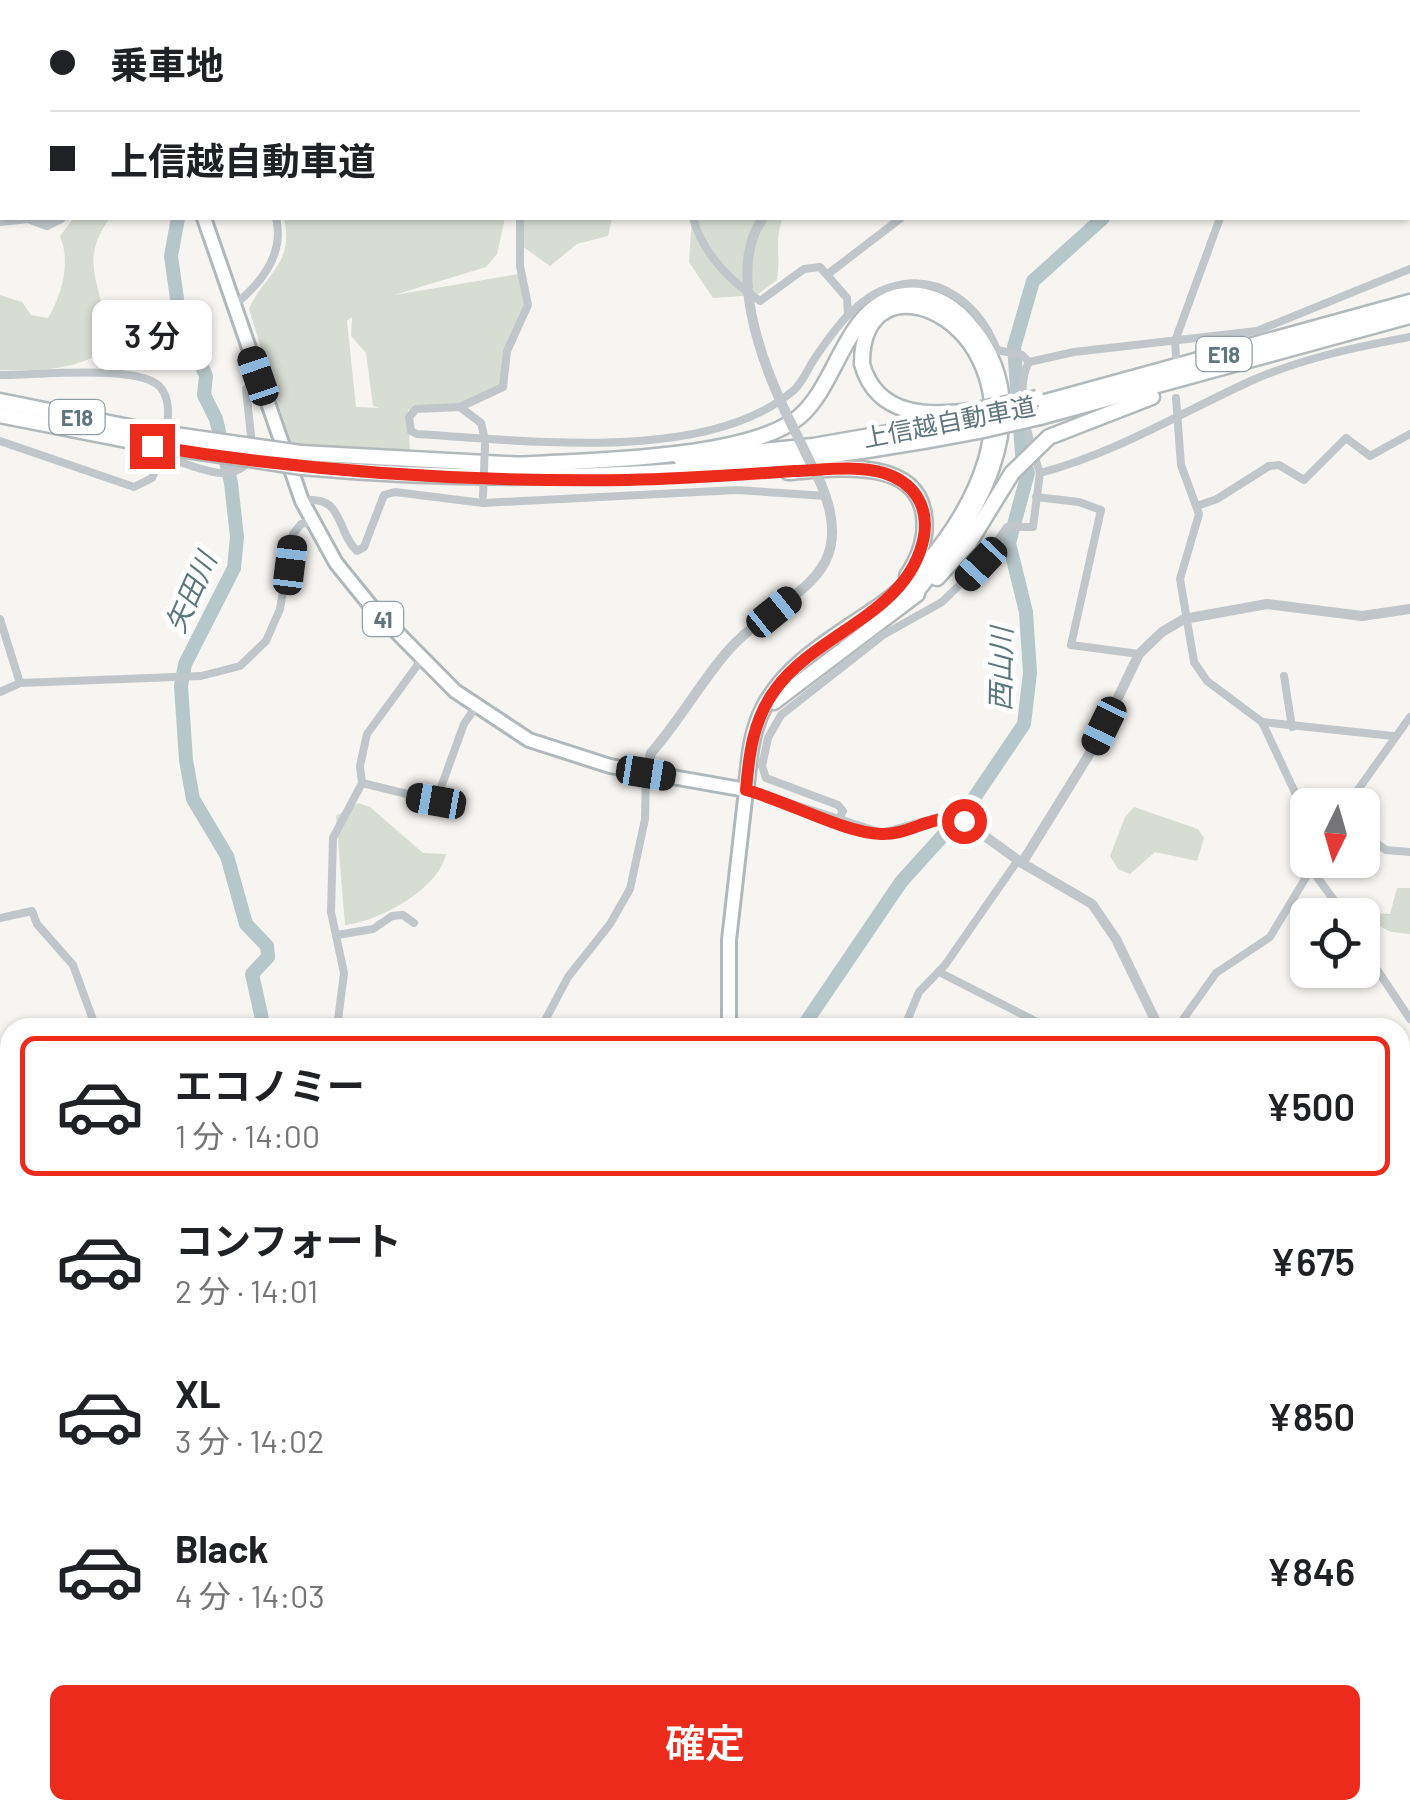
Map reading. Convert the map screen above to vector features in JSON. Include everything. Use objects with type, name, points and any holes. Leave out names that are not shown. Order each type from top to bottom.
[{"type":"highway","points":[[517,466],[690,450],[772,432],[808,408],[854,330],[875,308],[899,296],[927,296],[952,307],[982,342],[998,385],[1001,432],[989,482],[973,514],[911,598]]},
{"type":"highway","name":"上信越自動車道","points":[[1038,406],[1410,302]]},
{"type":"highway","points":[[746,790],[758,723],[775,689],[794,668],[884,603],[928,561],[963,511],[985,461],[992,410],[982,364],[966,337],[947,317],[926,307],[902,307],[871,327],[862,364],[880,396],[922,414],[978,420]]},
{"type":"highway","name":"上信越自動車道","points":[[0,414],[423,476],[577,478],[753,467],[1285,352],[1410,316]]},
{"type":"highway","points":[[758,723],[780,696],[958,558],[1012,473],[1050,437],[1285,352]]},
{"type":"highway","name":"上信越自動車道","points":[[0,401],[153,439]]},
{"type":"highway","name":"上信越自動車道","points":[[302,460],[517,466],[752,454],[978,420]]},
{"type":"highway","points":[[577,478],[846,469],[889,474],[919,498],[925,532],[912,569],[884,603]]},
{"type":"main road","name":"41","points":[[205,220],[302,502],[349,582],[422,660],[475,708],[557,752],[646,773],[746,790]]},
{"type":"main road","points":[[728,1018],[729,940],[746,790]]},
{"type":"street","points":[[233,306],[268,270],[276,249],[276,220]]},
{"type":"street","points":[[520,220],[526,318],[508,352],[504,387],[460,407],[416,409],[409,417],[412,431],[568,446],[676,435],[736,422],[760,414],[796,389],[848,315],[866,298],[892,286],[936,286],[974,308],[986,322],[997,350],[1022,354],[1029,362]]},
{"type":"street","points":[[693,220],[708,252],[760,300],[810,266],[828,274],[847,298],[848,315]]},
{"type":"street","points":[[546,1018],[568,977],[610,924],[630,889],[645,820],[646,773],[651,753],[729,649],[824,565],[836,529],[824,490],[779,398],[751,294],[749,245],[762,220]]},
{"type":"street","points":[[828,274],[898,220]]},
{"type":"street","points":[[1176,357],[1175,341],[1219,220]]},
{"type":"street","points":[[1029,362],[1257,331],[1410,270]]},
{"type":"street","points":[[1040,473],[1067,466],[1090,453],[1178,420],[1252,381],[1291,366],[1348,348],[1410,337]]},
{"type":"street","points":[[838,821],[843,811],[838,805],[766,778],[762,766],[772,726],[883,634],[942,602],[981,564],[1007,527],[1033,527],[1040,473],[1028,430],[1024,390],[1029,362]]},
{"type":"street","points":[[0,375],[106,373],[150,380],[161,388],[167,402],[163,458],[152,478],[134,487],[0,442]]},
{"type":"street","points":[[163,458],[223,474],[246,466],[252,436],[246,389],[258,376]]},
{"type":"street","points":[[1176,398],[1181,465],[1200,521],[1180,579],[1184,620],[1200,673],[1262,722],[1293,788]]},
{"type":"street","points":[[460,407],[481,423],[485,441],[483,500]]},
{"type":"street","points":[[1197,506],[1217,499],[1270,466],[1279,466],[1304,480],[1346,438],[1370,456],[1410,434]]},
{"type":"street","points":[[302,502],[320,501],[337,511],[357,551],[364,547],[384,495],[408,492],[483,500],[824,490]]},
{"type":"street","points":[[1036,497],[1079,502],[1100,510],[1070,645],[1139,654]]},
{"type":"street","points":[[0,692],[20,683],[201,676],[240,666],[266,641],[286,596],[294,534],[301,524],[312,522]]},
{"type":"street","points":[[908,1018],[918,992],[940,972],[1020,862],[1095,745],[1139,654],[1162,632],[1184,620],[1267,604],[1362,616],[1410,609]]},
{"type":"street","points":[[0,619],[20,683]]},
{"type":"street","points":[[338,1018],[344,973],[331,912],[334,838],[362,783],[360,766],[367,734],[422,660]]},
{"type":"street","points":[[1284,676],[1292,727]]},
{"type":"street","points":[[362,783],[436,801],[464,724],[475,708]]},
{"type":"street","points":[[1359,788],[1410,717]]},
{"type":"street","points":[[1262,722],[1393,736]]},
{"type":"street","points":[[746,790],[882,834],[928,820],[959,819],[1020,862],[1072,888],[1100,913],[1154,1018]]},
{"type":"street","points":[[1380,846],[1410,852]]},
{"type":"street","points":[[1184,1018],[1216,973],[1270,937],[1304,878]]},
{"type":"street","points":[[0,918],[32,911],[37,924],[73,965],[92,1018]]},
{"type":"street","points":[[337,935],[374,928],[392,916],[403,915],[414,923]]},
{"type":"street","points":[[940,972],[1030,1018]]},
{"type":"street","points":[[1380,975],[1409,1018]]},
{"type":"shaded area","points":[[72,220],[109,220],[94,254],[104,316],[102,353],[65,367],[0,370],[0,295],[22,302],[31,315],[48,318],[63,278],[65,257],[60,236]]},
{"type":"shaded area","points":[[284,220],[505,220],[497,254],[486,267],[394,295],[519,274],[526,305],[510,339],[500,386],[459,405],[408,410],[410,454],[292,448],[249,309],[277,267],[285,247]],"holes":[[[352,317],[351,336],[366,353],[373,406],[379,408],[356,407],[347,321]]]},
{"type":"shaded area","points":[[523,220],[612,220],[608,236],[577,244],[550,266],[522,246]]},
{"type":"shaded area","points":[[692,220],[782,220],[777,280],[757,295],[713,298],[689,262]]},
{"type":"shaded area","points":[[358,803],[370,807],[423,853],[446,854],[432,879],[405,902],[374,918],[345,925],[336,816]]},
{"type":"shaded area","points":[[1134,807],[1198,829],[1204,838],[1197,861],[1155,852],[1130,874],[1118,869],[1110,856],[1125,817]]},
{"type":"shaded area","points":[[1397,888],[1410,888],[1410,934],[1380,926],[1380,913],[1390,914]]},
{"type":"waterway","name":"矢田川","points":[[178,220],[171,256],[179,313],[206,376],[204,395],[216,419],[231,483],[237,537],[234,568],[185,664],[181,686],[186,760],[193,799],[227,856],[246,924],[267,946],[268,957],[252,974],[262,1018]]},
{"type":"waterway","name":"西山川","points":[[809,1018],[901,882],[966,810],[1024,724],[1030,673],[1026,612],[1009,543],[1028,473],[1022,454],[1014,347],[1033,281],[1101,220]]},
{"type":"route","points":[[152,446],[252,461],[405,475],[626,480],[860,469],[902,480],[919,498],[925,519],[922,544],[912,569],[884,603],[794,668],[775,689],[754,734],[746,790],[852,828],[882,834],[942,817],[964,821]]}]
